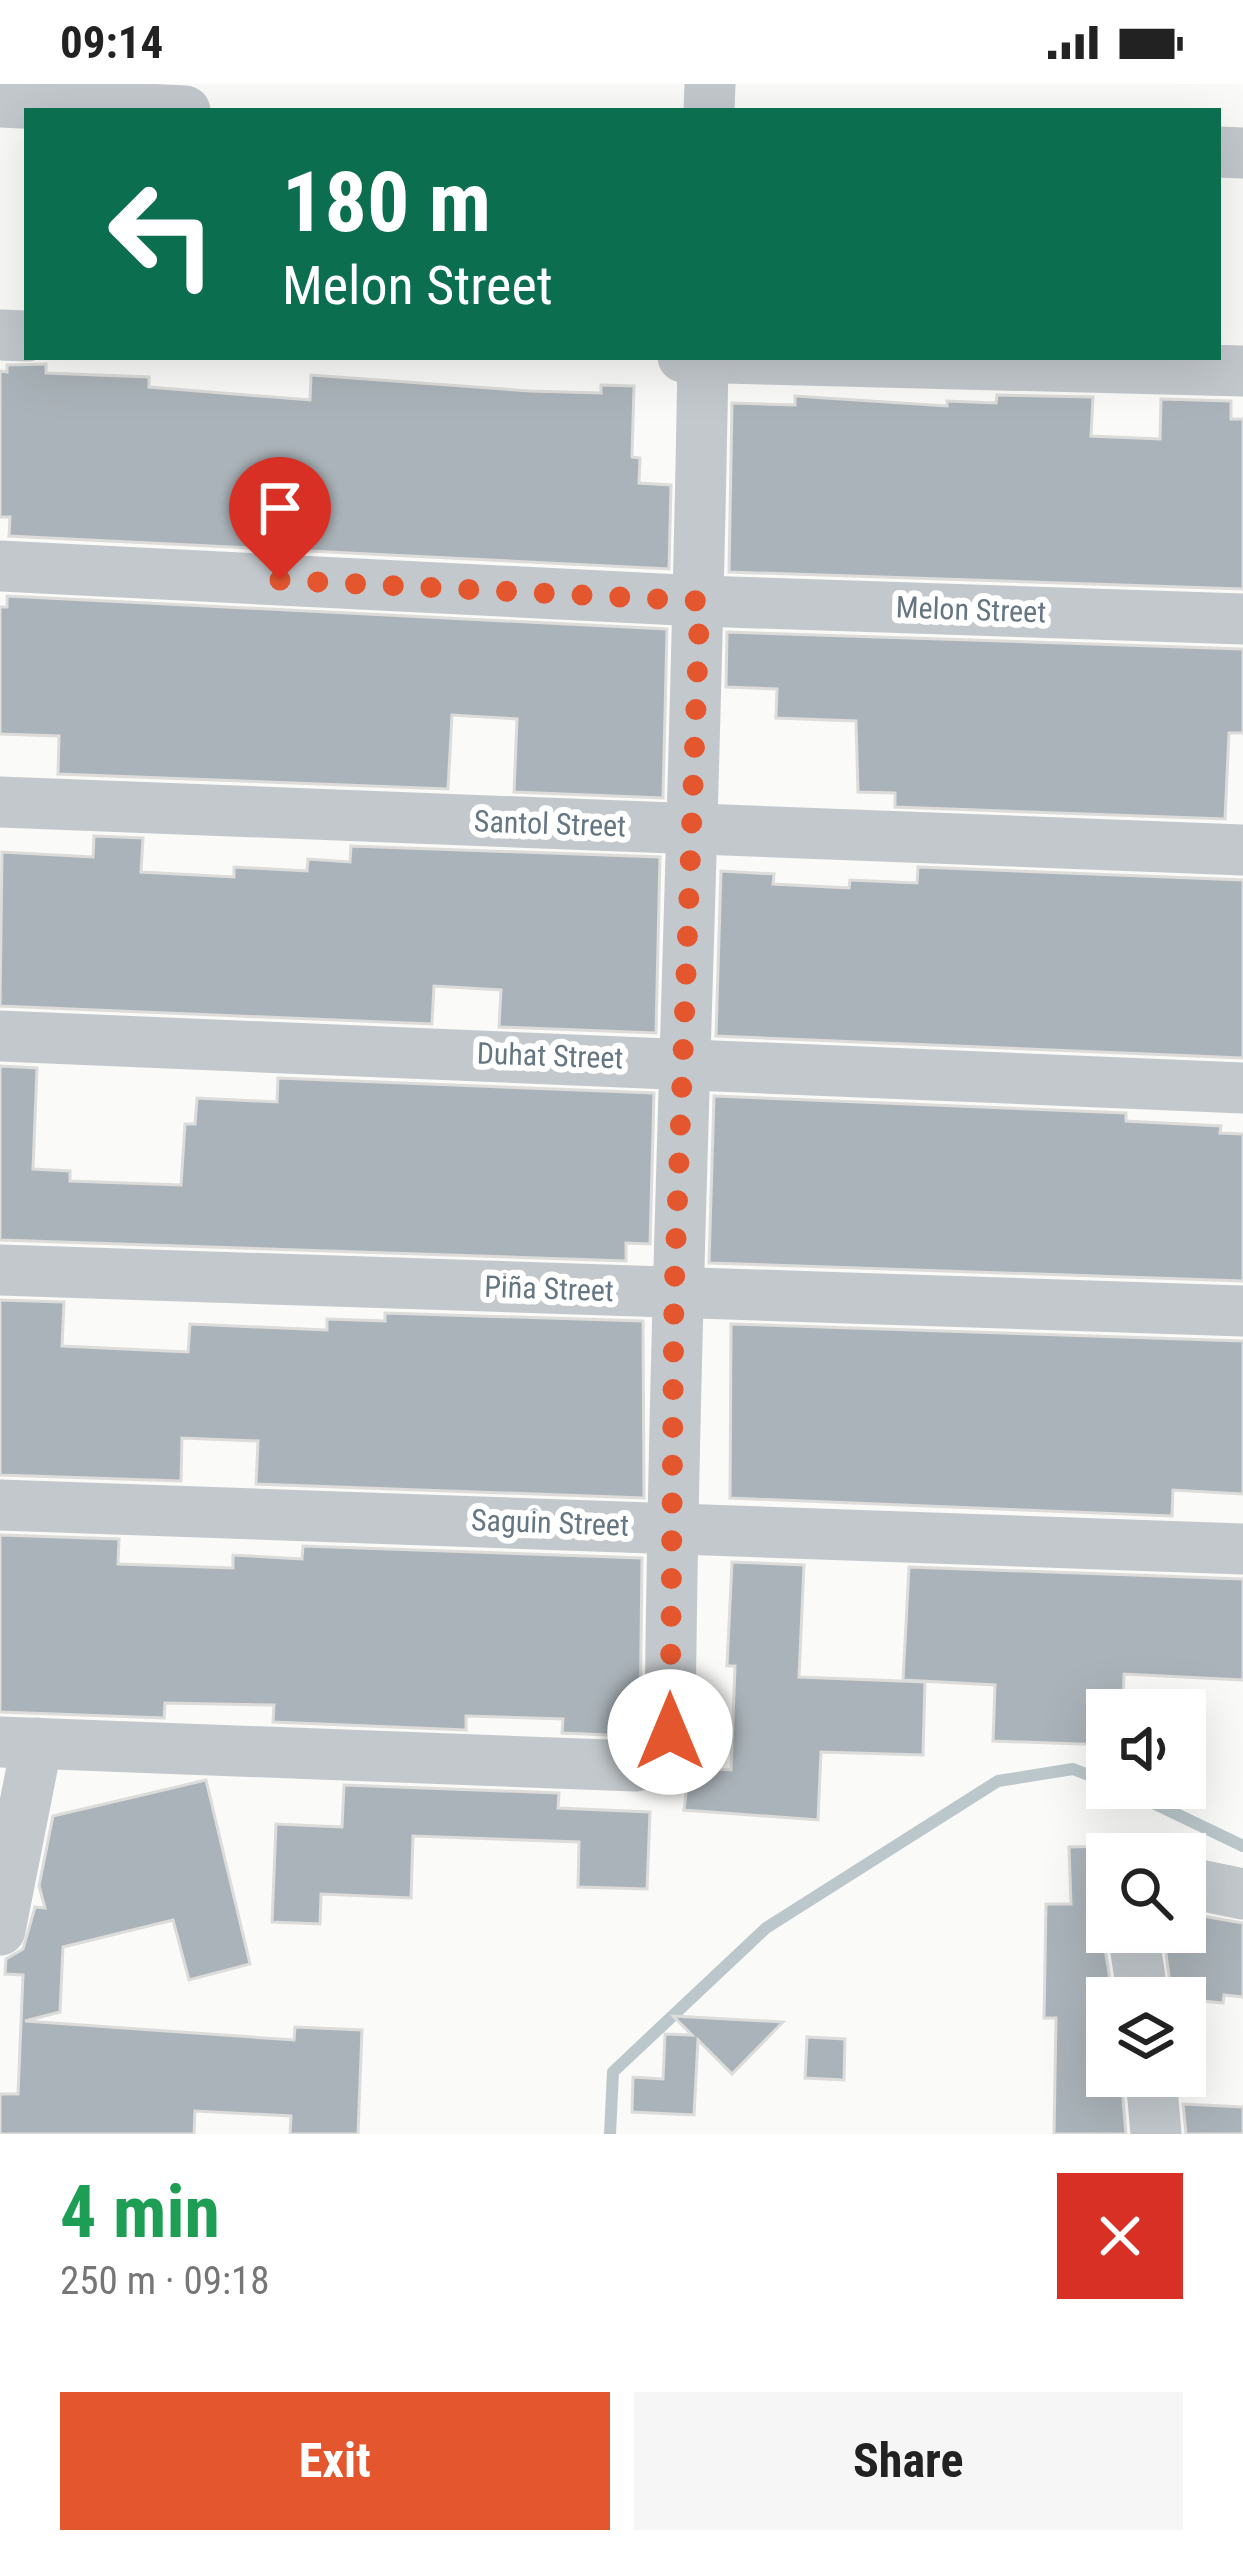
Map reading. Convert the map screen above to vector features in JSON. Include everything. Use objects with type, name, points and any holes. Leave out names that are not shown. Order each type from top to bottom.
[{"type":"street","points":[[0,102],[123,108]]},
{"type":"street","points":[[0,1930],[19,1743],[634,1766],[659,1761],[670,1732],[674,1294],[686,1060],[703,360]]},
{"type":"street","points":[[819,360],[1243,371]]},
{"type":"street","name":"Melon Street","points":[[0,566],[700,601],[1243,619]]},
{"type":"street","name":"Santol Street","points":[[0,802],[1243,850]]},
{"type":"street","name":"Duhat Street","points":[[0,1036],[686,1060],[1243,1088]]},
{"type":"street","name":"Piña Street","points":[[0,1270],[1243,1311]]},
{"type":"street","name":"Saguin Street","points":[[0,1504],[1243,1549]]},
{"type":"street","points":[[1206,1886],[1243,1894]]},
{"type":"street","points":[[1153,2097],[1156,2134]]},
{"type":"building","points":[[46,364],[46,373],[149,377],[149,387],[310,400],[311,375],[530,391],[601,393],[601,385],[634,386],[632,457],[640,458],[639,483],[671,485],[669,569],[9,536],[10,517],[0,517],[0,371],[7,372],[7,365]]},
{"type":"building","points":[[997,395],[1093,397],[1091,436],[1160,439],[1161,399],[1231,401],[1231,419],[1243,419],[1243,589],[729,572],[732,403],[795,405],[795,396],[947,406],[947,401],[996,403]]},
{"type":"building","points":[[7,596],[667,629],[663,798],[514,792],[517,719],[452,715],[448,789],[58,774],[59,736],[0,734],[0,607],[7,607]]},
{"type":"building","points":[[727,632],[1243,649],[1243,733],[1229,733],[1225,819],[895,807],[895,793],[858,792],[856,721],[776,718],[777,689],[726,687]]},
{"type":"building","points":[[94,836],[143,838],[141,872],[234,877],[234,867],[307,871],[308,859],[350,862],[351,846],[660,857],[656,1033],[499,1027],[501,990],[434,986],[432,1024],[0,1006],[2,852],[93,857]]},
{"type":"building","points":[[918,867],[1243,880],[1243,1058],[716,1036],[721,871],[774,874],[773,884],[849,888],[850,880],[917,883]]},
{"type":"building","points":[[0,1066],[37,1068],[33,1169],[70,1171],[70,1181],[181,1185],[185,1124],[195,1124],[197,1098],[277,1102],[278,1078],[654,1093],[650,1244],[626,1243],[626,1261],[0,1240]]},
{"type":"building","points":[[714,1096],[1126,1113],[1126,1121],[1221,1126],[1220,1133],[1243,1134],[1243,1281],[709,1263]]},
{"type":"building","points":[[0,1300],[64,1302],[62,1346],[188,1352],[190,1324],[327,1330],[327,1319],[385,1321],[385,1313],[643,1321],[644,1498],[256,1484],[258,1441],[182,1438],[181,1481],[0,1475]]},
{"type":"building","points":[[731,1324],[1243,1341],[1243,1494],[1173,1490],[1172,1516],[730,1498]]},
{"type":"building","points":[[0,1535],[119,1539],[118,1564],[233,1568],[233,1555],[302,1559],[303,1546],[642,1558],[640,1727],[632,1736],[562,1733],[563,1719],[466,1716],[466,1730],[273,1722],[274,1705],[165,1703],[164,1718],[0,1712]]},
{"type":"building","points":[[732,1562],[804,1565],[799,1677],[925,1682],[923,1755],[821,1752],[818,1820],[684,1810],[689,1768],[731,1770],[735,1666],[727,1666]]},
{"type":"building","points":[[909,1567],[1243,1579],[1243,1680],[1124,1674],[1124,1689],[1086,1689],[1086,1744],[993,1741],[995,1685],[903,1680]]},
{"type":"building","points":[[206,1780],[250,1964],[189,1980],[173,1920],[63,1947],[60,2012],[25,2021],[294,2040],[295,2027],[362,2030],[358,2134],[290,2134],[291,2116],[195,2111],[194,2134],[0,2134],[0,2094],[18,2094],[23,1975],[5,1974],[6,1959],[23,1949],[35,1907],[45,1908],[39,1886],[53,1816]]},
{"type":"building","points":[[344,1785],[559,1793],[558,1808],[650,1812],[647,1889],[578,1887],[579,1842],[413,1836],[411,1898],[321,1894],[320,1924],[272,1922],[276,1824],[342,1827]]},
{"type":"building","points":[[1069,1847],[1086,1847],[1086,1953],[1106,1953],[1110,1977],[1086,1977],[1086,2097],[1123,2097],[1126,2134],[1054,2134],[1056,2018],[1044,2018],[1046,1904],[1071,1904]]},
{"type":"building","points":[[1206,1917],[1243,1923],[1243,1997],[1224,1995],[1223,2003],[1206,2001],[1206,1977],[1169,1977],[1166,1953],[1206,1953]]},
{"type":"building","points":[[673,2016],[783,2022],[732,2074],[698,2040],[694,2115],[632,2112],[633,2077],[663,2079],[665,2034],[692,2035]]},
{"type":"building","points":[[807,2037],[845,2039],[844,2080],[805,2078]]},
{"type":"building","points":[[1183,2104],[1243,2107],[1243,2134],[1186,2134]]},
{"type":"waterway","points":[[610,2134],[613,2072],[766,1928],[998,1781],[1073,1769],[1086,1774]]},
{"type":"waterway","points":[[1166,1809],[1243,1846]]},
{"type":"route","points":[[280,580],[700,601],[674,1294],[670,1732]]}]
